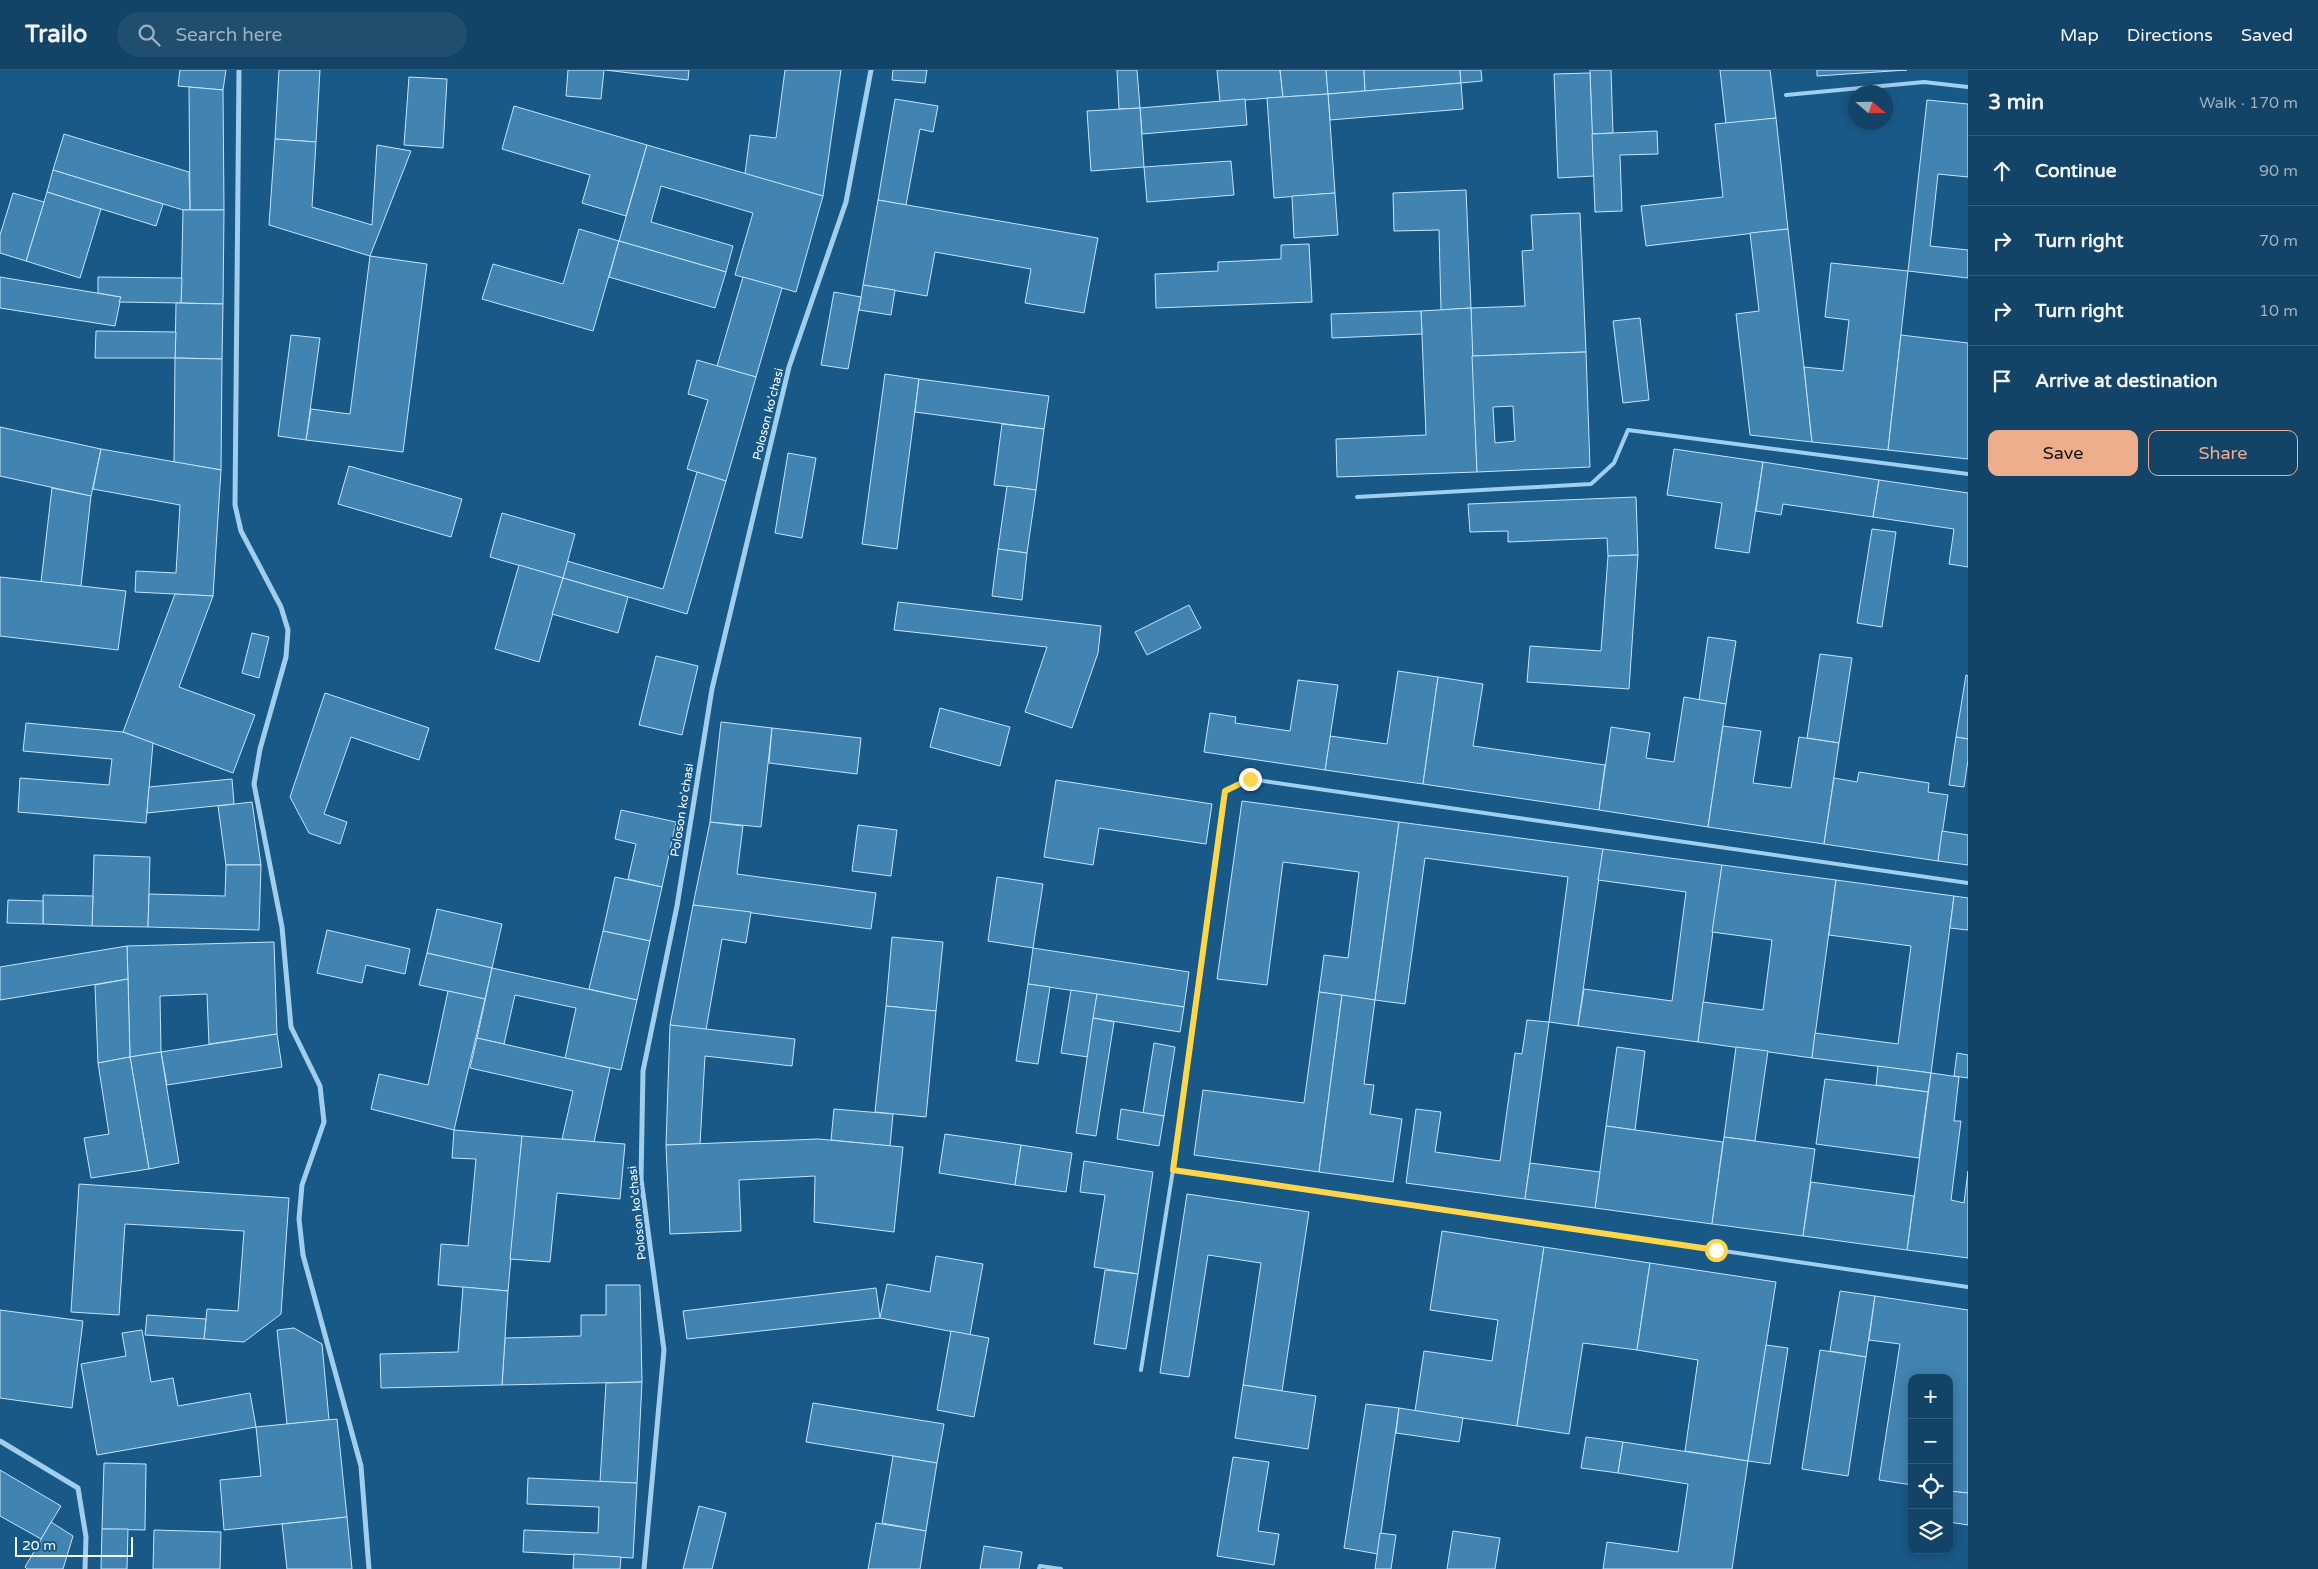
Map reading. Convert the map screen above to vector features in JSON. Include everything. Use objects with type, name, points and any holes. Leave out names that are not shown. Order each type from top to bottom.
[{"type":"street","points":[[239,70],[234,505],[241,531],[281,607],[288,630],[286,657],[260,749],[254,784],[282,927],[286,954],[291,1027],[320,1086],[324,1122],[302,1185],[299,1219],[303,1255],[361,1466],[369,1569]]},
{"type":"street","name":"Poloson ko'chasi","points":[[644,1569],[664,1350],[641,1179],[643,1071],[677,906],[712,690],[789,367],[846,202],[871,70]]},
{"type":"street","points":[[0,1441],[78,1488],[86,1537],[85,1569]]},
{"type":"lane","points":[[1786,95],[1924,82],[1968,87]]},
{"type":"lane","points":[[1357,497],[1591,484],[1614,463],[1628,430],[1968,474]]},
{"type":"lane","points":[[1141,1370],[1173,1170],[1225,791],[1250,779],[1968,883]]},
{"type":"lane","points":[[1173,1170],[1968,1287]]},
{"type":"lane","points":[[1039,1569],[1040,1566],[1061,1569]]},
{"type":"building","points":[[180,70],[226,70],[223,90],[178,86]]},
{"type":"building","points":[[279,70],[320,70],[316,142],[275,139]]},
{"type":"building","points":[[568,70],[604,70],[601,99],[566,96]]},
{"type":"building","points":[[605,70],[689,70],[688,80]]},
{"type":"building","points":[[785,70],[841,70],[823,196],[745,174],[750,135],[776,138]]},
{"type":"building","points":[[893,70],[927,70],[925,83],[892,80]]},
{"type":"building","points":[[1117,70],[1137,70],[1140,108],[1119,109]]},
{"type":"building","points":[[1217,70],[1280,70],[1283,97],[1220,102]]},
{"type":"building","points":[[1280,70],[1326,70],[1328,94],[1283,97]]},
{"type":"building","points":[[1326,70],[1364,70],[1365,91],[1328,94]]},
{"type":"building","points":[[1364,70],[1460,70],[1461,83],[1365,91]]},
{"type":"building","points":[[1460,70],[1481,70],[1482,81],[1461,83]]},
{"type":"building","points":[[1590,70],[1611,70],[1613,133],[1592,134]]},
{"type":"building","points":[[1720,70],[1770,70],[1776,118],[1726,124]]},
{"type":"building","points":[[1817,70],[1907,70],[1817,76]]},
{"type":"building","points":[[1590,73],[1594,176],[1558,178],[1554,74]]},
{"type":"building","points":[[409,77],[447,79],[443,148],[404,145]]},
{"type":"building","points":[[1461,83],[1463,109],[1330,120],[1328,94]]},
{"type":"building","points":[[189,87],[223,90],[224,210],[190,210]]},
{"type":"building","points":[[1328,94],[1335,193],[1274,198],[1267,98]]},
{"type":"building","points":[[895,99],[938,106],[933,132],[920,129],[906,205],[878,200]]},
{"type":"building","points":[[1245,99],[1247,125],[1142,134],[1140,108]]},
{"type":"building","points":[[1927,100],[1968,104],[1968,177],[1938,174],[1930,246],[1968,250],[1968,278],[1908,271]]},
{"type":"building","points":[[514,106],[647,145],[626,216],[582,203],[590,175],[502,149]]},
{"type":"building","points":[[1140,108],[1144,167],[1091,171],[1087,111]]},
{"type":"building","points":[[1776,118],[1788,229],[1646,246],[1641,206],[1723,197],[1715,124]]},
{"type":"building","points":[[1657,131],[1658,154],[1620,155],[1622,211],[1595,212],[1592,134]]},
{"type":"building","points":[[64,134],[189,172],[190,210],[183,210],[53,170]]},
{"type":"building","points":[[275,139],[316,142],[312,207],[372,225],[377,145],[411,151],[370,256],[269,225]]},
{"type":"building","points":[[647,145],[823,196],[796,292],[735,275],[753,213],[661,186],[651,222],[733,246],[726,272],[619,241]]},
{"type":"building","points":[[1231,161],[1234,195],[1147,202],[1144,167]]},
{"type":"building","points":[[53,170],[163,204],[156,226],[47,192]]},
{"type":"building","points":[[1466,190],[1471,308],[1441,310],[1439,230],[1394,231],[1393,193]]},
{"type":"building","points":[[47,192],[101,209],[80,278],[26,261]]},
{"type":"building","points":[[13,193],[44,202],[26,261],[0,253],[0,235]]},
{"type":"building","points":[[1335,193],[1338,235],[1294,238],[1292,196]]},
{"type":"building","points":[[878,200],[1098,238],[1084,313],[1025,303],[1031,269],[935,252],[927,296],[863,285]]},
{"type":"building","points":[[183,210],[224,210],[223,304],[181,303]]},
{"type":"building","points":[[1580,213],[1586,352],[1472,356],[1471,308],[1525,306],[1522,251],[1533,250],[1531,215]]},
{"type":"building","points":[[579,229],[619,241],[593,331],[482,299],[493,264],[563,284]]},
{"type":"building","points":[[1788,229],[1812,442],[1750,435],[1736,314],[1759,311],[1750,233]]},
{"type":"building","points":[[619,241],[726,272],[715,308],[609,277]]},
{"type":"building","points":[[1309,244],[1312,302],[1156,308],[1155,274],[1218,271],[1218,262],[1281,259],[1281,245]]},
{"type":"building","points":[[370,256],[427,264],[403,452],[306,440],[311,409],[350,414]]},
{"type":"building","points":[[1831,263],[1908,271],[1888,450],[1812,442],[1804,367],[1843,371],[1849,320],[1825,317]]},
{"type":"building","points":[[0,277],[121,297],[115,326],[0,308]]},
{"type":"building","points":[[98,277],[182,278],[181,303],[119,302],[121,297],[98,293]]},
{"type":"building","points":[[743,277],[782,288],[756,377],[717,366]]},
{"type":"building","points":[[863,285],[895,290],[891,315],[859,310]]},
{"type":"building","points":[[834,292],[861,297],[848,369],[821,365]]},
{"type":"building","points":[[176,303],[223,304],[222,359],[175,358]]},
{"type":"building","points":[[1471,308],[1477,472],[1337,477],[1336,439],[1426,435],[1421,311]]},
{"type":"building","points":[[1421,311],[1422,334],[1332,338],[1331,314]]},
{"type":"building","points":[[1640,318],[1649,400],[1623,403],[1613,321]]},
{"type":"building","points":[[96,331],[176,332],[175,358],[95,358]]},
{"type":"building","points":[[291,335],[320,338],[306,440],[278,436]]},
{"type":"building","points":[[1901,335],[1968,343],[1968,459],[1888,450]]},
{"type":"building","points":[[1586,352],[1590,467],[1477,472],[1472,356]],"holes":[[[1513,406],[1515,441],[1495,443],[1493,407]]]},
{"type":"building","points":[[175,358],[222,359],[221,470],[174,462]]},
{"type":"building","points":[[697,360],[756,377],[726,481],[687,469],[708,400],[688,394]]},
{"type":"building","points":[[885,374],[919,379],[897,549],[862,544]]},
{"type":"building","points":[[919,379],[1049,396],[1044,429],[915,412]]},
{"type":"building","points":[[1002,424],[1044,429],[1036,490],[994,485]]},
{"type":"building","points":[[0,427],[101,449],[91,496],[0,476]]},
{"type":"building","points":[[101,449],[221,470],[213,596],[135,592],[136,571],[176,573],[180,505],[93,489]]},
{"type":"building","points":[[1674,449],[1763,462],[1749,553],[1715,548],[1722,503],[1667,495]]},
{"type":"building","points":[[788,453],[816,458],[802,538],[775,533]]},
{"type":"building","points":[[1763,462],[1879,480],[1873,517],[1783,504],[1781,515],[1756,511]]},
{"type":"building","points":[[349,466],[462,499],[451,537],[338,504]]},
{"type":"building","points":[[697,472],[726,481],[687,614],[563,578],[567,561],[663,589]]},
{"type":"building","points":[[1879,480],[1968,493],[1968,567],[1949,564],[1954,529],[1873,517]]},
{"type":"building","points":[[1007,486],[1036,490],[1027,553],[998,549]]},
{"type":"building","points":[[52,488],[91,496],[81,586],[41,582]]},
{"type":"building","points":[[1636,497],[1638,555],[1608,556],[1607,538],[1508,542],[1508,531],[1470,532],[1468,504]]},
{"type":"building","points":[[502,513],[575,534],[563,578],[490,557]]},
{"type":"building","points":[[1872,529],[1896,532],[1882,627],[1857,623]]},
{"type":"building","points":[[998,549],[1027,553],[1022,600],[992,596]]},
{"type":"building","points":[[1638,555],[1629,689],[1527,682],[1530,646],[1601,651],[1608,556]]},
{"type":"building","points":[[519,565],[563,578],[539,662],[495,649]]},
{"type":"building","points":[[0,577],[126,591],[118,650],[0,636]]},
{"type":"building","points":[[563,578],[628,597],[618,633],[552,614]]},
{"type":"building","points":[[175,594],[213,596],[179,687],[255,715],[233,773],[123,732]]},
{"type":"building","points":[[898,602],[1101,626],[1098,653],[1072,728],[1025,712],[1047,647],[894,630]]},
{"type":"building","points":[[1189,605],[1201,628],[1147,655],[1135,632]]},
{"type":"building","points":[[252,633],[269,637],[259,678],[242,673]]},
{"type":"building","points":[[1708,637],[1736,641],[1726,704],[1699,700]]},
{"type":"building","points":[[1820,654],[1852,658],[1839,743],[1807,738]]},
{"type":"building","points":[[656,656],[698,666],[682,735],[639,725]]},
{"type":"building","points":[[1398,671],[1438,677],[1423,784],[1325,770],[1330,736],[1387,744]]},
{"type":"building","points":[[1966,675],[1968,676],[1968,739],[1956,737]]},
{"type":"building","points":[[1438,677],[1483,684],[1473,746],[1605,765],[1599,810],[1423,784]]},
{"type":"building","points":[[1298,680],[1338,685],[1325,770],[1204,752],[1210,713],[1236,717],[1235,723],[1290,731]]},
{"type":"building","points":[[325,693],[429,728],[419,760],[351,737],[324,814],[347,822],[340,844],[309,833],[290,797]]},
{"type":"building","points":[[1684,697],[1726,704],[1708,827],[1599,810],[1611,727],[1650,733],[1646,758],[1674,762]]},
{"type":"building","points":[[940,708],[1010,727],[1000,766],[930,747]]},
{"type":"building","points":[[721,722],[772,728],[761,827],[710,822]]},
{"type":"building","points":[[26,723],[123,732],[153,743],[146,823],[18,812],[20,778],[109,785],[112,759],[23,751]]},
{"type":"building","points":[[1723,726],[1761,731],[1753,783],[1791,788],[1799,737],[1839,743],[1824,844],[1708,827]]},
{"type":"building","points":[[772,728],[861,738],[857,774],[769,763]]},
{"type":"building","points":[[1956,737],[1968,739],[1968,760],[1964,787],[1949,785]]},
{"type":"building","points":[[1859,772],[1929,783],[1928,792],[1948,795],[1938,861],[1824,844],[1834,778],[1857,782]]},
{"type":"building","points":[[232,779],[234,804],[147,813],[149,787]]},
{"type":"building","points":[[1056,780],[1212,804],[1206,844],[1099,828],[1093,865],[1044,857]]},
{"type":"building","points":[[1242,801],[1399,822],[1375,1000],[1319,992],[1324,955],[1348,958],[1359,872],[1283,862],[1267,985],[1217,979]]},
{"type":"building","points":[[252,802],[261,865],[226,865],[218,806]]},
{"type":"building","points":[[621,810],[676,822],[662,887],[628,879],[636,844],[615,839]]},
{"type":"building","points":[[710,822],[743,826],[737,874],[876,893],[871,929],[693,905]]},
{"type":"building","points":[[1399,822],[1603,849],[1578,1026],[1549,1022],[1568,877],[1425,858],[1405,1004],[1375,1000]]},
{"type":"building","points":[[858,825],[897,830],[891,876],[852,871]]},
{"type":"building","points":[[1942,831],[1968,835],[1968,865],[1938,861]]},
{"type":"building","points":[[1603,849],[1722,865],[1698,1042],[1578,1026],[1584,989],[1672,1001],[1686,892],[1598,880]]},
{"type":"building","points":[[94,855],[150,857],[148,927],[92,926]]},
{"type":"building","points":[[226,865],[261,865],[259,930],[148,927],[149,894],[225,896]]},
{"type":"building","points":[[1722,865],[1836,880],[1812,1058],[1698,1042],[1703,1002],[1763,1010],[1772,940],[1712,932]]},
{"type":"building","points":[[615,877],[662,887],[650,941],[603,931]]},
{"type":"building","points":[[997,877],[1043,884],[1033,948],[988,941]]},
{"type":"building","points":[[1836,880],[1954,896],[1931,1073],[1812,1058],[1815,1033],[1898,1044],[1911,946],[1829,935]]},
{"type":"building","points":[[43,895],[93,896],[92,926],[43,924]]},
{"type":"building","points":[[1954,896],[1968,898],[1968,930],[1950,928]]},
{"type":"building","points":[[8,900],[43,901],[43,924],[7,923]]},
{"type":"building","points":[[693,905],[751,912],[746,943],[722,939],[706,1030],[670,1025]]},
{"type":"building","points":[[437,909],[502,924],[492,968],[427,953]]},
{"type":"building","points":[[327,930],[410,949],[405,974],[366,965],[362,983],[317,973]]},
{"type":"building","points":[[603,931],[650,941],[637,1000],[589,989]]},
{"type":"building","points":[[892,937],[943,942],[936,1011],[886,1006]]},
{"type":"building","points":[[274,942],[277,1034],[209,1044],[207,994],[160,996],[161,1052],[130,1057],[127,946]]},
{"type":"building","points":[[127,946],[128,979],[0,1000],[0,967]]},
{"type":"building","points":[[1033,948],[1189,972],[1184,1007],[1028,984]]},
{"type":"building","points":[[427,953],[492,968],[485,999],[419,985]]},
{"type":"building","points":[[492,968],[637,1000],[621,1070],[565,1058],[576,1008],[515,995],[504,1044],[477,1038]]},
{"type":"building","points":[[128,979],[130,1057],[98,1063],[95,985]]},
{"type":"building","points":[[1028,984],[1050,987],[1038,1064],[1016,1061]]},
{"type":"building","points":[[1071,990],[1097,994],[1088,1057],[1061,1053]]},
{"type":"building","points":[[448,991],[485,999],[454,1130],[371,1109],[379,1074],[428,1085]]},
{"type":"building","points":[[1319,992],[1342,995],[1319,1172],[1194,1155],[1203,1090],[1304,1103]]},
{"type":"building","points":[[1097,994],[1184,1007],[1180,1032],[1093,1018]]},
{"type":"building","points":[[1342,995],[1375,1000],[1364,1084],[1374,1085],[1370,1114],[1402,1119],[1393,1182],[1319,1172]]},
{"type":"building","points":[[886,1006],[936,1011],[926,1117],[875,1112]]},
{"type":"building","points":[[1093,1018],[1114,1022],[1096,1136],[1076,1133]]},
{"type":"building","points":[[1527,1020],[1549,1022],[1525,1199],[1406,1183],[1416,1109],[1441,1112],[1435,1152],[1500,1161],[1515,1053],[1522,1054]]},
{"type":"building","points":[[670,1025],[795,1039],[792,1066],[705,1056],[700,1144],[666,1145]]},
{"type":"building","points":[[277,1034],[282,1067],[167,1085],[161,1052]]},
{"type":"building","points":[[477,1038],[610,1068],[594,1142],[562,1139],[573,1091],[470,1068]]},
{"type":"building","points":[[1154,1043],[1175,1047],[1164,1116],[1143,1113]]},
{"type":"building","points":[[1617,1047],[1645,1051],[1635,1130],[1606,1126]]},
{"type":"building","points":[[1736,1047],[1768,1051],[1755,1141],[1724,1137]]},
{"type":"building","points":[[161,1052],[179,1163],[149,1169],[130,1057]]},
{"type":"building","points":[[1957,1053],[1968,1055],[1968,1078],[1954,1076]]},
{"type":"building","points":[[130,1057],[149,1169],[91,1178],[84,1138],[109,1134],[98,1063]]},
{"type":"building","points":[[1878,1066],[1931,1073],[1928,1092],[1876,1085]]},
{"type":"building","points":[[1931,1073],[1959,1077],[1954,1121],[1961,1121],[1951,1200],[1964,1203],[1968,1171],[1968,1258],[1907,1250]]},
{"type":"building","points":[[1825,1079],[1928,1092],[1919,1158],[1816,1144]]},
{"type":"building","points":[[834,1109],[893,1114],[890,1146],[831,1140]]},
{"type":"building","points":[[1121,1109],[1164,1116],[1159,1146],[1117,1139]]},
{"type":"building","points":[[1606,1126],[1723,1142],[1712,1224],[1595,1208]]},
{"type":"building","points":[[454,1130],[522,1136],[508,1291],[438,1285],[441,1244],[468,1246],[476,1159],[452,1158]]},
{"type":"building","points":[[945,1134],[1021,1145],[1015,1185],[939,1173]]},
{"type":"building","points":[[522,1136],[625,1144],[620,1199],[557,1193],[550,1262],[510,1259]]},
{"type":"building","points":[[1724,1137],[1815,1149],[1803,1236],[1712,1224]]},
{"type":"building","points":[[818,1139],[903,1147],[894,1232],[814,1222],[815,1176],[739,1180],[741,1231],[670,1234],[666,1145]]},
{"type":"building","points":[[1021,1145],[1072,1153],[1066,1192],[1015,1185]]},
{"type":"building","points":[[1084,1161],[1153,1172],[1138,1274],[1094,1267],[1105,1195],[1080,1192]]},
{"type":"building","points":[[1530,1163],[1600,1172],[1595,1208],[1525,1199]]},
{"type":"building","points":[[1811,1182],[1914,1196],[1907,1250],[1803,1236]]},
{"type":"building","points":[[79,1184],[289,1198],[281,1314],[244,1342],[204,1339],[207,1309],[238,1311],[244,1231],[125,1224],[119,1315],[71,1312]]},
{"type":"building","points":[[1187,1194],[1309,1212],[1282,1391],[1243,1385],[1261,1263],[1208,1255],[1189,1377],[1160,1373]]},
{"type":"building","points":[[1442,1231],[1544,1247],[1517,1426],[1415,1411],[1424,1351],[1492,1361],[1498,1320],[1430,1310]]},
{"type":"building","points":[[1544,1247],[1650,1263],[1637,1350],[1583,1343],[1569,1434],[1517,1426]]},
{"type":"building","points":[[936,1256],[983,1264],[970,1335],[880,1318],[887,1284],[930,1292]]},
{"type":"building","points":[[1650,1263],[1776,1282],[1748,1461],[1685,1451],[1698,1360],[1637,1350]]},
{"type":"building","points":[[1105,1270],[1138,1274],[1126,1349],[1094,1344]]},
{"type":"building","points":[[606,1285],[640,1285],[642,1382],[502,1385],[505,1338],[581,1336],[581,1315],[606,1315]]},
{"type":"building","points":[[463,1287],[508,1291],[502,1385],[381,1388],[380,1354],[458,1352]]},
{"type":"building","points":[[876,1288],[880,1318],[687,1339],[683,1311]]},
{"type":"building","points":[[1840,1291],[1875,1296],[1866,1357],[1830,1351]]},
{"type":"building","points":[[1875,1296],[1968,1310],[1968,1493],[1953,1491],[1953,1374],[1908,1374],[1908,1484],[1879,1480],[1900,1344],[1869,1340]]},
{"type":"building","points":[[0,1310],[83,1321],[72,1408],[0,1398]]},
{"type":"building","points":[[147,1315],[206,1319],[204,1339],[145,1335]]},
{"type":"building","points":[[294,1328],[322,1344],[329,1420],[287,1424],[277,1330]]},
{"type":"building","points":[[142,1330],[151,1382],[173,1378],[178,1406],[250,1393],[256,1427],[97,1455],[81,1364],[126,1356],[122,1333]]},
{"type":"building","points":[[951,1331],[989,1338],[974,1417],[937,1410]]},
{"type":"building","points":[[1766,1345],[1788,1348],[1770,1464],[1748,1461]]},
{"type":"building","points":[[1820,1350],[1866,1357],[1848,1476],[1802,1469]]},
{"type":"building","points":[[642,1382],[637,1483],[600,1482],[606,1383]]},
{"type":"building","points":[[1243,1385],[1316,1396],[1308,1449],[1235,1438]]},
{"type":"building","points":[[813,1403],[944,1424],[937,1463],[806,1442]]},
{"type":"building","points":[[1366,1404],[1399,1408],[1378,1554],[1344,1548]]},
{"type":"building","points":[[1399,1408],[1463,1418],[1459,1442],[1396,1433]]},
{"type":"building","points":[[337,1419],[347,1517],[224,1530],[220,1480],[261,1476],[256,1427]]},
{"type":"building","points":[[1586,1437],[1623,1442],[1618,1473],[1581,1468]]},
{"type":"building","points":[[1623,1442],[1748,1461],[1732,1569],[1603,1569],[1607,1542],[1678,1552],[1688,1484],[1618,1473]]},
{"type":"building","points":[[893,1456],[937,1463],[926,1531],[882,1523]]},
{"type":"building","points":[[1233,1457],[1269,1462],[1258,1531],[1279,1534],[1274,1565],[1217,1556]]},
{"type":"building","points":[[104,1463],[146,1464],[145,1530],[102,1529]]},
{"type":"building","points":[[0,1470],[61,1506],[41,1539],[0,1516]]},
{"type":"building","points":[[528,1478],[637,1483],[633,1558],[523,1552],[524,1530],[598,1533],[599,1507],[527,1504]]},
{"type":"building","points":[[1953,1491],[1968,1493],[1968,1525],[1953,1523]]},
{"type":"building","points":[[699,1506],[726,1513],[712,1569],[683,1569]]},
{"type":"building","points":[[347,1517],[352,1569],[287,1569],[282,1524]]},
{"type":"building","points":[[51,1522],[73,1536],[63,1569],[27,1569],[25,1567]]},
{"type":"building","points":[[876,1523],[926,1531],[920,1569],[868,1569]]},
{"type":"building","points":[[102,1529],[128,1529],[127,1569],[101,1569]]},
{"type":"building","points":[[154,1530],[221,1532],[220,1569],[153,1569]]},
{"type":"building","points":[[1453,1531],[1500,1538],[1495,1569],[1447,1569]]},
{"type":"building","points":[[1380,1533],[1396,1535],[1391,1569],[1375,1569]]},
{"type":"building","points":[[984,1546],[1022,1552],[1019,1569],[980,1569]]},
{"type":"building","points":[[574,1554],[621,1557],[620,1569],[573,1569]]},
{"type":"route","points":[[1250,779],[1225,791],[1173,1170],[1716,1250]]}]
